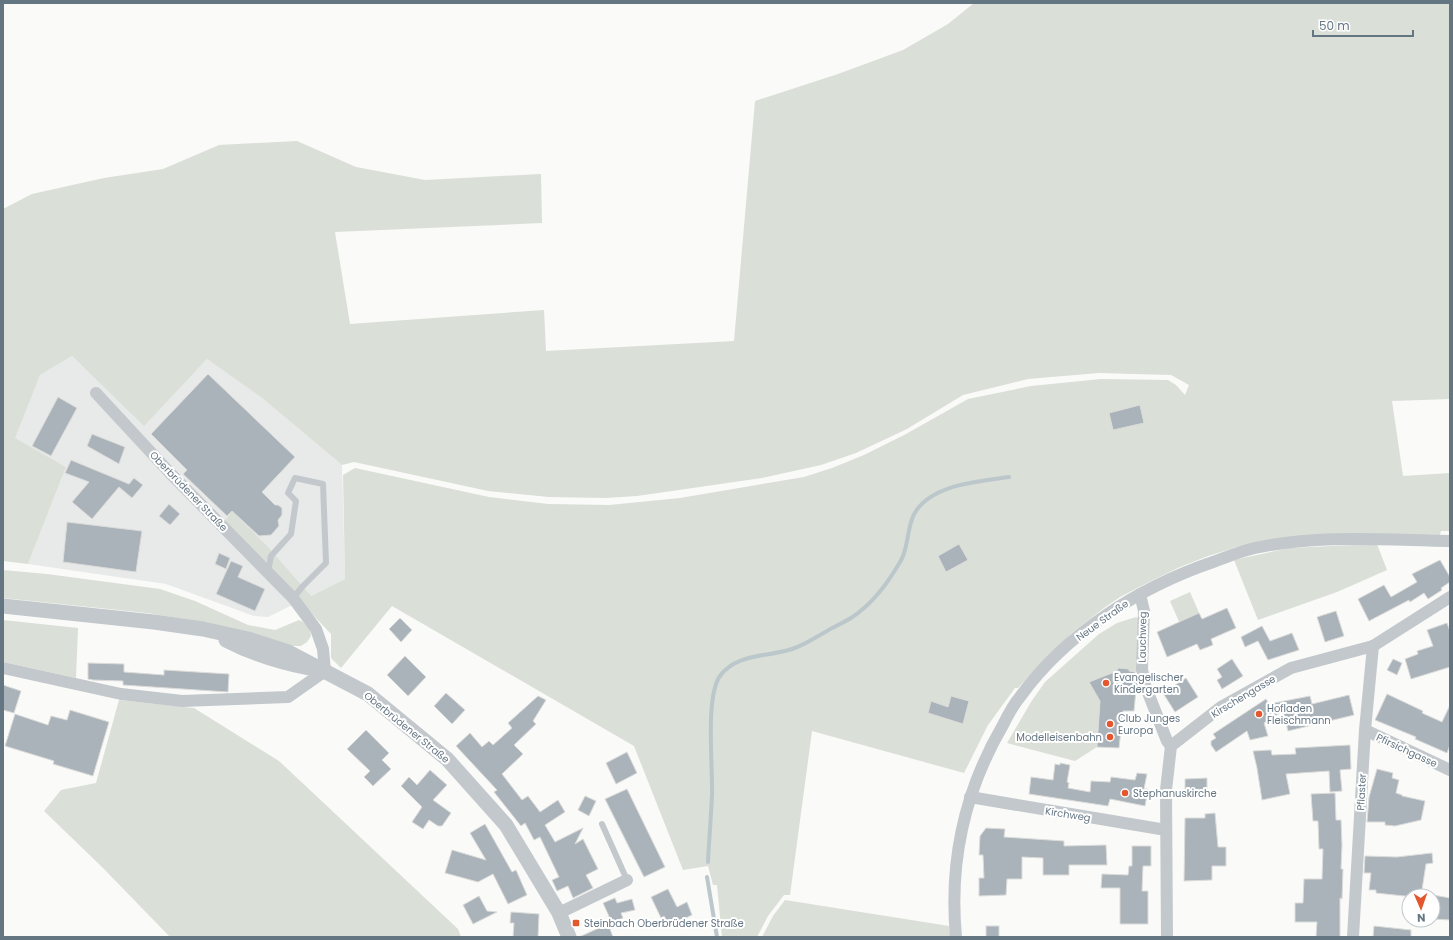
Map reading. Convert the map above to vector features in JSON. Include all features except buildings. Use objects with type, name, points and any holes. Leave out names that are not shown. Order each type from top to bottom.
[{"type":"street","name":"Oberbrüdener Straße","points":[[96,393],[171,474],[293,598],[316,629],[324,649],[325,671]]},
{"type":"street","name":"Neue Straße","points":[[956,937],[954,893],[956,860],[970,797],[992,744],[1020,697],[1042,670],[1075,639],[1114,609],[1183,572],[1256,548],[1298,542],[1354,539],[1450,541]]},
{"type":"street","name":"Lauchweg","points":[[1140,594],[1144,611],[1142,669],[1145,685],[1167,741],[1171,746]]},
{"type":"street","name":"Kirschengasse","points":[[1171,746],[1221,707],[1291,668],[1373,646],[1450,597]]},
{"type":"street","name":"Oberbrüdener Straße","points":[[3,606],[140,620],[208,630],[249,652],[285,664],[325,671],[368,694],[447,759],[506,825],[559,913],[570,937]]},
{"type":"street","name":"Pflaster","points":[[1352,937],[1365,730],[1373,646]]},
{"type":"street","points":[[3,668],[121,694],[182,701],[288,697],[325,671]]},
{"type":"street","name":"Pfirsichgasse","points":[[1365,730],[1450,770]]},
{"type":"street","points":[[1167,937],[1166,790],[1171,746]]},
{"type":"street","name":"Kirchweg","points":[[970,797],[1166,830]]},
{"type":"street","points":[[559,913],[627,880]]},
{"type":"lane","points":[[268,572],[271,556],[291,534],[296,501],[288,493],[295,478],[323,484],[326,563],[293,598]]},
{"type":"lane","points":[[602,824],[627,880]]},
{"type":"shaded area","points":[[974,3],[1450,3],[1450,399],[1392,401],[1403,476],[1450,473],[1450,531],[1441,531],[1440,535],[1265,541],[1237,547],[1208,556],[1151,581],[1120,597],[1073,632],[1018,688],[1015,688],[988,725],[964,773],[812,731],[790,895],[784,895],[768,916],[757,937],[722,937],[717,885],[713,885],[708,866],[683,870],[634,746],[392,606],[341,668],[331,658],[331,634],[225,521],[232,511],[268,547],[311,596],[345,579],[343,475],[355,468],[489,497],[548,504],[609,505],[680,498],[804,477],[832,468],[864,455],[906,434],[968,399],[1031,386],[1101,379],[1168,380],[1176,385],[1185,395],[1189,385],[1171,375],[1099,373],[1028,379],[963,395],[907,429],[856,453],[821,465],[762,478],[637,496],[606,498],[549,497],[488,491],[354,462],[342,465],[262,398],[207,359],[144,426],[72,356],[40,375],[15,438],[66,467],[28,564],[3,561],[3,209],[32,194],[104,178],[163,169],[219,145],[297,141],[356,167],[425,180],[541,174],[542,223],[335,232],[350,324],[544,310],[546,351],[734,341],[755,101],[838,74],[903,50],[948,24]]},
{"type":"shaded area","points":[[72,356],[144,425],[207,359],[262,398],[342,465],[345,579],[268,617],[254,616],[166,584],[28,564],[66,467],[14,438],[40,375]]},
{"type":"shaded area","points":[[1377,544],[1387,570],[1337,592],[1258,620],[1234,560],[1289,548]]},
{"type":"shaded area","points":[[3,570],[47,574],[160,589],[195,601],[248,625],[275,630],[299,620],[310,629],[311,636],[307,642],[301,646],[283,646],[209,623],[147,613],[3,598]]},
{"type":"shaded area","points":[[1190,592],[1206,629],[1184,633],[1170,601]]},
{"type":"shaded area","points":[[1136,617],[1139,619],[1137,672],[1129,671],[1129,669],[1118,668],[1117,673],[1112,675],[1111,673],[1090,682],[1100,700],[1097,747],[1075,761],[1007,743],[1031,702],[1045,682],[1099,634],[1117,623]]},
{"type":"shaded area","points":[[3,620],[78,628],[76,678],[3,662]]},
{"type":"shaded area","points":[[119,700],[194,708],[279,761],[458,929],[461,937],[170,937],[103,868],[44,811],[61,790],[96,783]]},
{"type":"shaded area","points":[[785,900],[949,926],[951,937],[762,937],[773,916]]},
{"type":"waterway","points":[[708,862],[712,795],[711,715],[715,686],[720,676],[735,663],[744,659],[792,649],[810,641],[858,613],[882,588],[901,560],[904,555],[909,529],[915,512],[927,499],[949,488],[973,482],[1009,477]]},
{"type":"waterway","points":[[707,877],[717,937]]},
{"type":"place","name":"Evangelischer Kindergarten","points":[[1106,683]]},
{"type":"place","name":"Hofladen Fleischmann","points":[[1259,714]]},
{"type":"place","name":"Club Junges Europa","points":[[1110,724]]},
{"type":"place","name":"Modelleisenbahn","points":[[1110,737]]},
{"type":"place","name":"Stephanuskirche","points":[[1125,793]]},
{"type":"place","name":"Steinbach Oberbrüdener Straße","points":[[576,923]]}]
